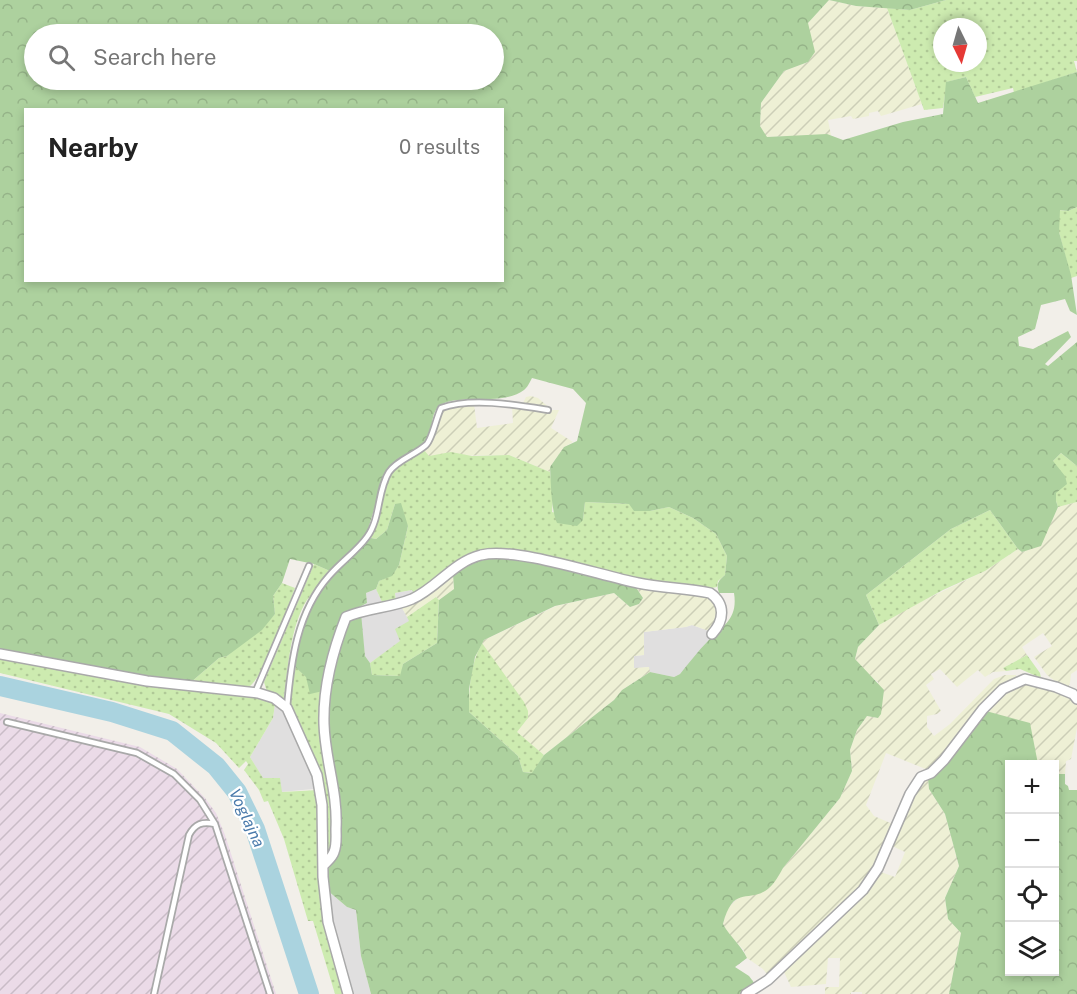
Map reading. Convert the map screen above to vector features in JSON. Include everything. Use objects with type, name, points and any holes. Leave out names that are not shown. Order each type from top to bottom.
[{"type":"street","points":[[323,866],[335,851],[337,815],[324,724],[326,690],[335,647],[346,617],[362,610],[396,605],[414,598],[465,562],[480,555],[498,554],[549,561],[641,584],[710,593],[715,596],[722,618],[720,626],[712,634]]},
{"type":"street","points":[[0,654],[147,681],[255,693],[274,698],[287,708],[317,775],[322,805],[323,866],[328,922],[348,994]]},
{"type":"street","points":[[746,994],[768,980],[863,890],[879,868],[910,795],[921,777],[931,773],[944,760],[983,709],[1003,689],[1025,679],[1056,687],[1072,694],[1077,699]]},
{"type":"lane","points":[[287,708],[295,650],[309,603],[328,576],[367,538],[390,470],[427,445],[441,408],[451,404],[488,403],[548,410]]},
{"type":"lane","points":[[255,693],[309,566]]},
{"type":"lane","points":[[7,722],[137,753],[174,774],[200,800],[215,824],[270,994]]},
{"type":"lane","points":[[154,994],[189,835],[194,826],[200,823],[215,824]]},
{"type":"shaded area","points":[[376,589],[382,602],[396,602],[395,593],[413,590],[418,598],[402,608],[410,621],[401,641],[370,663],[365,656],[359,607],[367,603],[366,593]]},
{"type":"shaded area","points":[[692,625],[709,631],[713,636],[680,674],[674,677],[650,672],[648,667],[634,669],[634,656],[644,655],[644,632]]},
{"type":"shaded area","points":[[284,698],[290,701],[322,774],[324,788],[281,792],[263,779],[250,757],[273,718],[275,704]]},
{"type":"shaded area","points":[[0,713],[140,747],[177,769],[216,813],[276,994],[0,994]]},
{"type":"shaded area","points":[[327,890],[347,907],[356,910],[361,956],[371,994],[346,994],[330,940]]},
{"type":"green space","points":[[0,0],[829,0],[808,23],[815,52],[808,62],[784,71],[761,103],[760,126],[767,137],[827,134],[843,140],[903,122],[943,114],[946,82],[966,77],[978,103],[1077,72],[1077,207],[1068,211],[1060,210],[1059,232],[1071,275],[1077,315],[1070,311],[1065,299],[1041,305],[1035,329],[1018,337],[1019,346],[1033,349],[1068,331],[1071,337],[1045,364],[1048,366],[1077,342],[1077,466],[1061,453],[1053,461],[1065,476],[1067,484],[1056,493],[1058,507],[1041,546],[1022,552],[990,510],[951,529],[866,595],[879,625],[858,647],[855,659],[884,690],[881,714],[878,718],[867,716],[857,730],[850,750],[852,771],[840,798],[783,868],[777,879],[762,893],[737,899],[727,911],[723,924],[747,958],[735,967],[749,976],[755,984],[740,994],[371,994],[361,956],[356,910],[347,907],[327,890],[326,874],[337,853],[326,723],[330,681],[348,619],[361,613],[365,656],[370,663],[372,675],[400,676],[403,664],[437,643],[439,600],[454,589],[453,574],[481,557],[519,558],[635,586],[643,598],[639,604],[630,607],[614,593],[555,606],[484,640],[475,657],[469,689],[469,712],[518,756],[523,772],[532,773],[544,755],[614,700],[622,690],[650,672],[674,677],[680,674],[732,615],[735,602],[734,593],[719,593],[718,587],[719,581],[725,575],[727,556],[716,534],[693,518],[669,507],[650,511],[634,511],[629,504],[585,502],[583,520],[577,526],[557,523],[552,504],[550,467],[564,447],[577,441],[586,403],[573,389],[532,378],[525,389],[515,395],[492,399],[455,400],[438,407],[426,442],[386,470],[366,536],[330,571],[314,564],[290,559],[282,583],[273,596],[275,614],[262,630],[227,656],[219,658],[190,683],[0,651]]},
{"type":"green space","points":[[829,0],[856,6],[887,8],[922,104],[881,116],[878,111],[869,113],[869,116],[853,119],[851,116],[828,120],[831,135],[766,137],[760,126],[761,103],[784,71],[808,62],[808,23]]},
{"type":"green space","points":[[829,0],[946,0],[910,10],[856,6]]},
{"type":"green space","points":[[946,0],[1077,0],[1077,61],[1074,61],[1077,72],[1014,93],[1013,88],[975,97],[966,77],[947,82],[943,108],[924,110],[887,8],[910,10]]},
{"type":"green space","points":[[1077,207],[1077,276],[1071,278],[1059,232],[1059,210],[1068,211]]},
{"type":"green space","points":[[526,397],[538,398],[552,410],[559,410],[551,428],[573,442],[564,447],[550,467],[550,472],[509,455],[428,456],[424,450],[434,439],[438,417],[445,407],[474,404],[477,428],[513,423],[512,406],[523,403]]},
{"type":"green space","points":[[424,450],[429,456],[451,452],[472,456],[509,455],[550,472],[552,512],[583,520],[585,502],[629,504],[650,511],[669,507],[693,518],[716,534],[727,556],[725,575],[718,581],[717,587],[706,589],[662,585],[499,551],[414,594],[412,590],[395,593],[396,602],[382,602],[376,589],[379,581],[392,575],[399,565],[408,526],[395,504],[387,530],[376,539],[371,538],[382,492],[396,468]]},
{"type":"green space","points":[[1061,453],[1077,466],[1077,502],[1058,507],[1053,461]]},
{"type":"green space","points":[[1077,502],[1077,670],[1071,674],[1067,690],[1047,675],[1034,657],[1052,646],[1043,633],[1022,647],[1027,655],[1003,668],[1006,671],[993,672],[985,677],[978,670],[957,687],[940,669],[931,674],[934,679],[926,685],[941,711],[927,716],[927,727],[934,736],[950,724],[994,679],[1005,675],[1016,675],[1016,679],[969,720],[932,768],[928,770],[886,753],[866,805],[874,816],[895,825],[871,875],[845,904],[840,903],[769,977],[763,969],[747,958],[743,949],[729,935],[723,924],[727,909],[740,896],[755,894],[776,879],[840,798],[852,771],[850,750],[857,730],[867,716],[877,718],[878,682],[867,674],[855,659],[858,647],[879,625],[912,606],[985,571],[1018,549],[1022,552],[1040,546],[1058,507]]},
{"type":"green space","points":[[401,503],[408,526],[399,565],[392,576],[379,581],[376,589],[366,593],[367,603],[344,615],[323,691],[310,694],[306,677],[293,665],[307,611],[316,595],[335,572],[371,538],[376,539],[387,530],[395,504]]},
{"type":"green space","points":[[990,510],[1018,549],[985,571],[943,590],[879,625],[866,595],[951,529]]},
{"type":"green space","points":[[314,564],[330,571],[310,596],[299,616],[290,650],[284,698],[280,699],[267,692],[264,682]]},
{"type":"green space","points":[[453,574],[454,589],[439,600],[436,597],[407,617],[402,608]]},
{"type":"green space","points":[[282,583],[295,588],[270,655],[248,688],[190,683],[219,658],[227,656],[275,614],[273,596]]},
{"type":"green space","points":[[635,586],[709,595],[715,602],[719,621],[709,631],[692,625],[644,632],[644,655],[634,656],[634,668],[649,667],[650,672],[622,690],[614,700],[544,755],[516,732],[528,718],[482,643],[556,606],[614,593],[630,607],[639,604],[643,598]]},
{"type":"green space","points":[[436,597],[439,600],[437,643],[403,664],[401,676],[372,675],[370,663],[400,641],[395,629],[409,621],[407,617]]},
{"type":"green space","points":[[482,643],[528,711],[528,718],[517,732],[544,755],[533,773],[523,772],[518,756],[469,712],[471,676]]},
{"type":"green space","points":[[1027,655],[1041,678],[1020,669],[1006,671],[1003,668]]},
{"type":"green space","points":[[0,658],[246,695],[275,704],[273,718],[250,757],[263,778],[280,778],[282,792],[318,790],[321,877],[346,994],[335,994],[313,921],[308,921],[284,839],[268,801],[264,802],[259,790],[244,770],[248,764],[246,761],[239,768],[216,743],[169,714],[0,673]]},
{"type":"green space","points":[[293,665],[323,691],[334,847],[330,850],[327,849],[326,804],[322,774],[290,701]]},
{"type":"green space","points":[[1024,683],[1035,684],[1073,699],[1077,705],[1077,728],[1071,759],[1066,761],[1065,774],[1059,774],[1059,760],[1036,760],[1035,756],[986,711],[1010,689]]},
{"type":"green space","points":[[986,711],[1030,723],[1037,760],[1005,760],[1005,976],[1059,976],[1059,774],[1065,774],[1065,784],[1069,790],[1077,790],[1077,994],[949,994],[961,933],[948,919],[945,898],[959,866],[945,814],[929,789],[928,779],[953,757]]},
{"type":"green space","points":[[928,779],[929,789],[945,814],[959,866],[945,898],[948,919],[961,933],[949,994],[851,992],[851,994],[825,994],[825,987],[839,987],[840,958],[828,958],[826,984],[791,987],[784,972],[785,967],[878,871],[895,877],[905,852],[890,845],[920,784]]},
{"type":"waterway","name":"Voglajna","points":[[0,686],[112,712],[172,731],[216,766],[237,792],[255,829],[309,994]]}]
